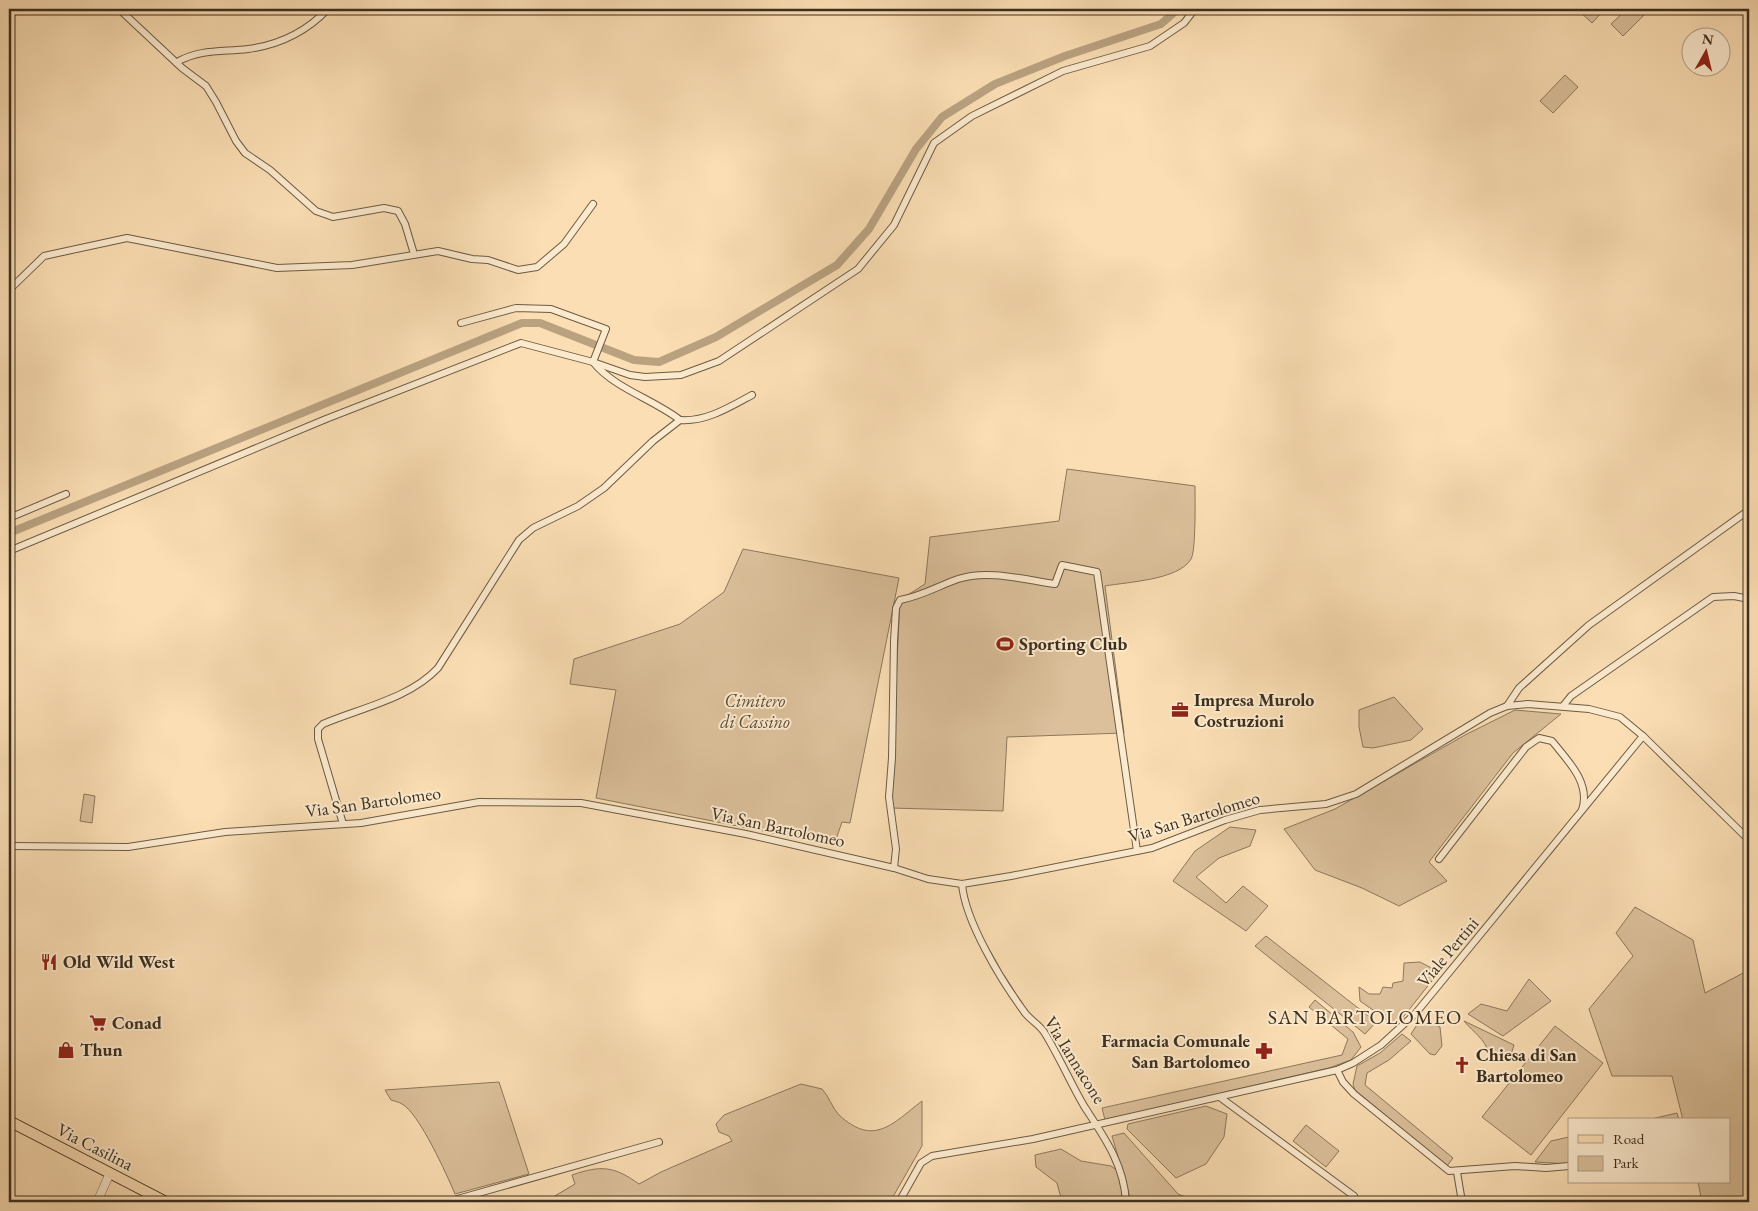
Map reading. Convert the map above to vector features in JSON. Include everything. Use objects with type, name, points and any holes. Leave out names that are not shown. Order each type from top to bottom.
[{"type":"main road","name":"Via Casilina","points":[[11,1125],[166,1202]]},
{"type":"street","points":[[119,9],[211,93],[236,141],[245,153],[270,170],[316,211],[333,217],[384,208],[394,209],[401,215],[414,254]]},
{"type":"street","points":[[177,62],[187,56],[207,51],[246,49],[271,45],[301,33],[328,9]]},
{"type":"street","points":[[9,551],[326,419],[521,343],[593,362],[630,375],[659,378],[681,375],[719,361],[751,337],[858,269],[894,225],[934,143],[972,116],[1064,71],[1150,46],[1184,24],[1195,9]]},
{"type":"street","points":[[9,290],[44,256],[127,238],[278,268],[352,265],[443,251],[472,259],[488,260],[518,270],[538,267],[564,244],[593,204]]},
{"type":"street","points":[[461,323],[516,308],[551,309],[606,329],[593,362]]},
{"type":"street","points":[[593,362],[602,374],[667,410],[680,420],[690,421],[718,413],[752,395]]},
{"type":"street","points":[[343,824],[318,740],[318,729],[323,724],[391,698],[426,680],[442,661],[519,540],[533,528],[578,506],[604,488],[653,441],[680,420]]},
{"type":"street","points":[[9,518],[66,494]]},
{"type":"street","points":[[1507,706],[1519,688],[1589,625],[1749,510]]},
{"type":"street","points":[[894,868],[896,849],[889,797],[892,758],[894,641],[896,608],[900,600],[918,597],[959,579],[990,576],[1055,584],[1062,565],[1097,572],[1137,851]]},
{"type":"street","points":[[1563,706],[1571,696],[1713,597],[1734,596],[1749,599]]},
{"type":"street","points":[[1507,706],[1528,704],[1563,706],[1607,712],[1620,717],[1643,736],[1749,840]]},
{"type":"street","name":"Via San Bartolomeo","points":[[9,846],[128,847],[225,832],[343,824],[480,802],[581,803],[746,834],[894,868],[928,879],[962,884],[1137,851],[1225,820],[1260,810],[1326,804],[1356,794],[1490,713],[1507,706]]},
{"type":"street","name":"Viale Pertini","points":[[899,1202],[920,1166],[928,1158],[996,1146],[1221,1098],[1337,1070],[1353,1063],[1381,1045],[1415,1014],[1581,814],[1643,736]]},
{"type":"street","points":[[1439,859],[1526,747],[1540,738],[1552,741],[1580,778],[1586,799],[1581,814]]},
{"type":"street","name":"Via Iannacone","points":[[962,884],[966,907],[975,929],[1023,1010],[1044,1031],[1062,1061],[1079,1096],[1097,1124],[1122,1174],[1126,1202]]},
{"type":"street","points":[[1337,1070],[1343,1082],[1354,1094],[1449,1171],[1457,1172],[1515,1166],[1536,1168],[1568,1166]]},
{"type":"street","points":[[1221,1098],[1354,1196]]},
{"type":"street","points":[[447,1202],[659,1142]]},
{"type":"street","points":[[1457,1172],[1462,1202]]},
{"type":"street","points":[[97,1202],[110,1173]]},
{"type":"green space","points":[[1577,9],[1605,9],[1592,23]]},
{"type":"green space","points":[[1627,9],[1643,9],[1647,12],[1623,36],[1611,24]]},
{"type":"green space","points":[[1565,75],[1578,87],[1553,113],[1540,101]]},
{"type":"green space","name":"Sporting Club","points":[[1067,469],[1195,486],[1193,554],[1185,566],[1176,572],[1152,579],[1105,586],[1124,733],[1007,737],[1003,811],[890,808],[900,600],[925,584],[930,537],[1059,521]]},
{"type":"green space","name":"Cimitero di Cassino","points":[[743,549],[899,578],[850,823],[842,822],[834,845],[596,798],[616,690],[570,684],[574,659],[680,624],[724,592]]},
{"type":"green space","points":[[1394,697],[1423,729],[1411,740],[1373,748],[1363,747],[1359,727],[1359,710]]},
{"type":"green space","points":[[1515,710],[1561,714],[1513,753],[1429,862],[1447,881],[1399,906],[1362,888],[1315,870],[1284,829],[1335,809],[1465,735]]},
{"type":"green space","points":[[84,794],[95,796],[92,823],[80,821]]},
{"type":"green space","points":[[1230,827],[1256,830],[1250,846],[1219,858],[1196,877],[1226,903],[1243,886],[1268,906],[1246,931],[1173,881],[1195,851]]},
{"type":"green space","points":[[1635,907],[1693,940],[1705,993],[1749,970],[1749,1202],[1702,1202],[1698,1184],[1730,1184],[1730,1118],[1682,1118],[1672,1076],[1612,1076],[1589,1009],[1633,956],[1616,933]]},
{"type":"green space","points":[[1266,936],[1376,1022],[1365,1034],[1255,946]]},
{"type":"green space","points":[[1420,962],[1439,972],[1396,1026],[1360,1001],[1359,987],[1369,994],[1380,994],[1383,987],[1392,988],[1393,983],[1403,981],[1404,963]]},
{"type":"green space","points":[[1529,979],[1551,1001],[1503,1036],[1468,1014],[1481,1004],[1507,1011]]},
{"type":"green space","points":[[1315,1000],[1353,1032],[1361,1047],[1351,1060],[1329,1068],[1105,1120],[1102,1108],[1342,1055],[1348,1039],[1309,1007]]},
{"type":"green space","points":[[1422,1017],[1440,1027],[1442,1046],[1435,1055],[1430,1054],[1411,1034]]},
{"type":"green space","points":[[1464,1021],[1514,1045],[1510,1058],[1489,1053],[1482,1039]]},
{"type":"green space","points":[[1555,1026],[1603,1063],[1531,1155],[1482,1117]]},
{"type":"green space","points":[[1402,1034],[1411,1041],[1389,1060],[1367,1073],[1365,1085],[1453,1158],[1447,1166],[1355,1090],[1353,1084],[1357,1066],[1380,1053]]},
{"type":"green space","points":[[499,1082],[529,1174],[455,1194],[432,1145],[416,1119],[402,1104],[391,1100],[385,1090]]},
{"type":"green space","points":[[801,1084],[822,1089],[839,1115],[851,1125],[863,1130],[873,1131],[882,1129],[892,1124],[922,1101],[922,1146],[890,1202],[582,1202],[579,1199],[554,1202],[553,1197],[575,1184],[572,1175],[591,1170],[607,1169],[622,1174],[639,1184],[661,1172],[732,1141],[729,1136],[719,1132],[716,1124],[724,1115]]},
{"type":"green space","points":[[1206,1106],[1227,1114],[1224,1137],[1206,1164],[1176,1178],[1127,1129],[1128,1124]]},
{"type":"green space","points":[[1677,1113],[1678,1118],[1656,1118]]},
{"type":"green space","points":[[1306,1125],[1339,1151],[1326,1167],[1293,1141]]},
{"type":"green space","points":[[1124,1133],[1178,1194],[1198,1202],[1142,1202],[1130,1198],[1112,1136]]},
{"type":"green space","points":[[1568,1137],[1568,1164],[1535,1162],[1551,1141]]},
{"type":"green space","points":[[1061,1149],[1081,1161],[1111,1166],[1118,1171],[1122,1190],[1122,1202],[1108,1202],[1108,1199],[1099,1202],[1038,1202],[1061,1198],[1057,1183],[1036,1167],[1035,1155]]},
{"type":"waterway","points":[[9,533],[522,323],[540,323],[634,360],[659,362],[716,337],[837,265],[869,229],[916,149],[942,117],[995,84],[1065,56],[1161,24],[1178,9]]},
{"type":"place","name":"Sporting Club","points":[[1005,644]]},
{"type":"place","name":"Impresa Murolo Costruzioni","points":[[1180,710]]},
{"type":"place","name":"Old Wild West","points":[[49,962]]},
{"type":"place","name":"Conad","points":[[98,1023]]},
{"type":"place","name":"Thun","points":[[66,1050]]},
{"type":"place","name":"Farmacia Comunale San Bartolomeo","points":[[1264,1051]]},
{"type":"place","name":"Chiesa di San Bartolomeo","points":[[1462,1065]]},
{"type":"district","name":"SAN BARTOLOMEO","points":[[1365,1017]]}]
